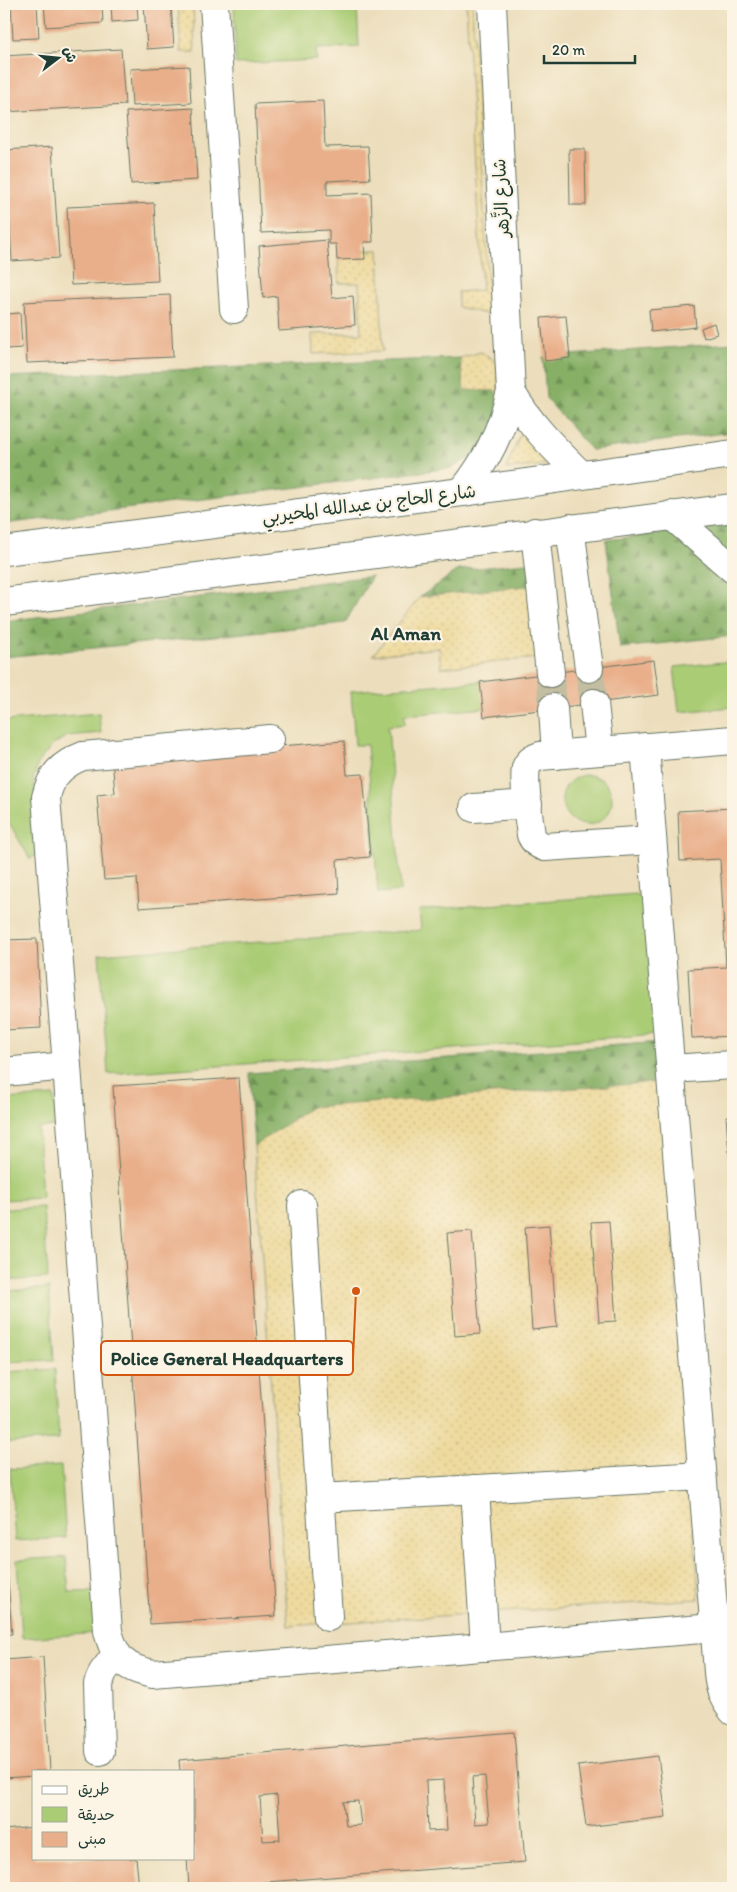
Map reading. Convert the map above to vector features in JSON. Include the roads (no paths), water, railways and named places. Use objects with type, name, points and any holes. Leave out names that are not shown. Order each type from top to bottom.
[{"type":"street","points":[[214,4],[234,309]]},
{"type":"street","name":"شارع الزَّهر","points":[[462,492],[480,470],[494,445],[504,419],[511,392],[492,4]]},
{"type":"street","name":"شارع الزَّهر","points":[[511,392],[524,414],[540,434],[581,475]]},
{"type":"street","name":"شارع الحاج بن عبدالله المحيربي","points":[[4,550],[462,492],[733,454]]},
{"type":"street","points":[[4,602],[535,532],[733,508]]},
{"type":"street","points":[[671,515],[733,569]]},
{"type":"street","points":[[570,528],[589,668]]},
{"type":"street","points":[[535,532],[550,673]]},
{"type":"street","points":[[546,627],[583,623]]},
{"type":"street","points":[[594,703],[599,751]]},
{"type":"street","points":[[553,708],[556,755]]},
{"type":"street","points":[[270,739],[82,756],[69,761],[58,770],[50,783],[46,797],[68,1066],[108,1631],[112,1648],[122,1662],[136,1671],[153,1674],[714,1628]]},
{"type":"street","points":[[651,840],[545,847],[534,841],[531,835],[526,775],[529,762],[540,756],[733,740]]},
{"type":"street","points":[[645,747],[719,1686],[724,1700],[733,1711]]},
{"type":"street","points":[[474,808],[528,804]]},
{"type":"street","points":[[671,1069],[733,1065]]},
{"type":"street","points":[[4,1072],[68,1066]]},
{"type":"street","points":[[302,1205],[328,1617]]},
{"type":"street","points":[[321,1498],[702,1476]]},
{"type":"street","points":[[475,1489],[485,1646]]},
{"type":"street","points":[[100,1751],[98,1684],[103,1672],[116,1655]]},
{"type":"tunnel","points":[[589,668],[594,703]]},
{"type":"tunnel","points":[[550,673],[553,708]]},
{"type":"place","name":"Police General Headquarters","points":[[356,1291]]},
{"type":"district","name":"Al Aman","points":[[406,633]]}]
